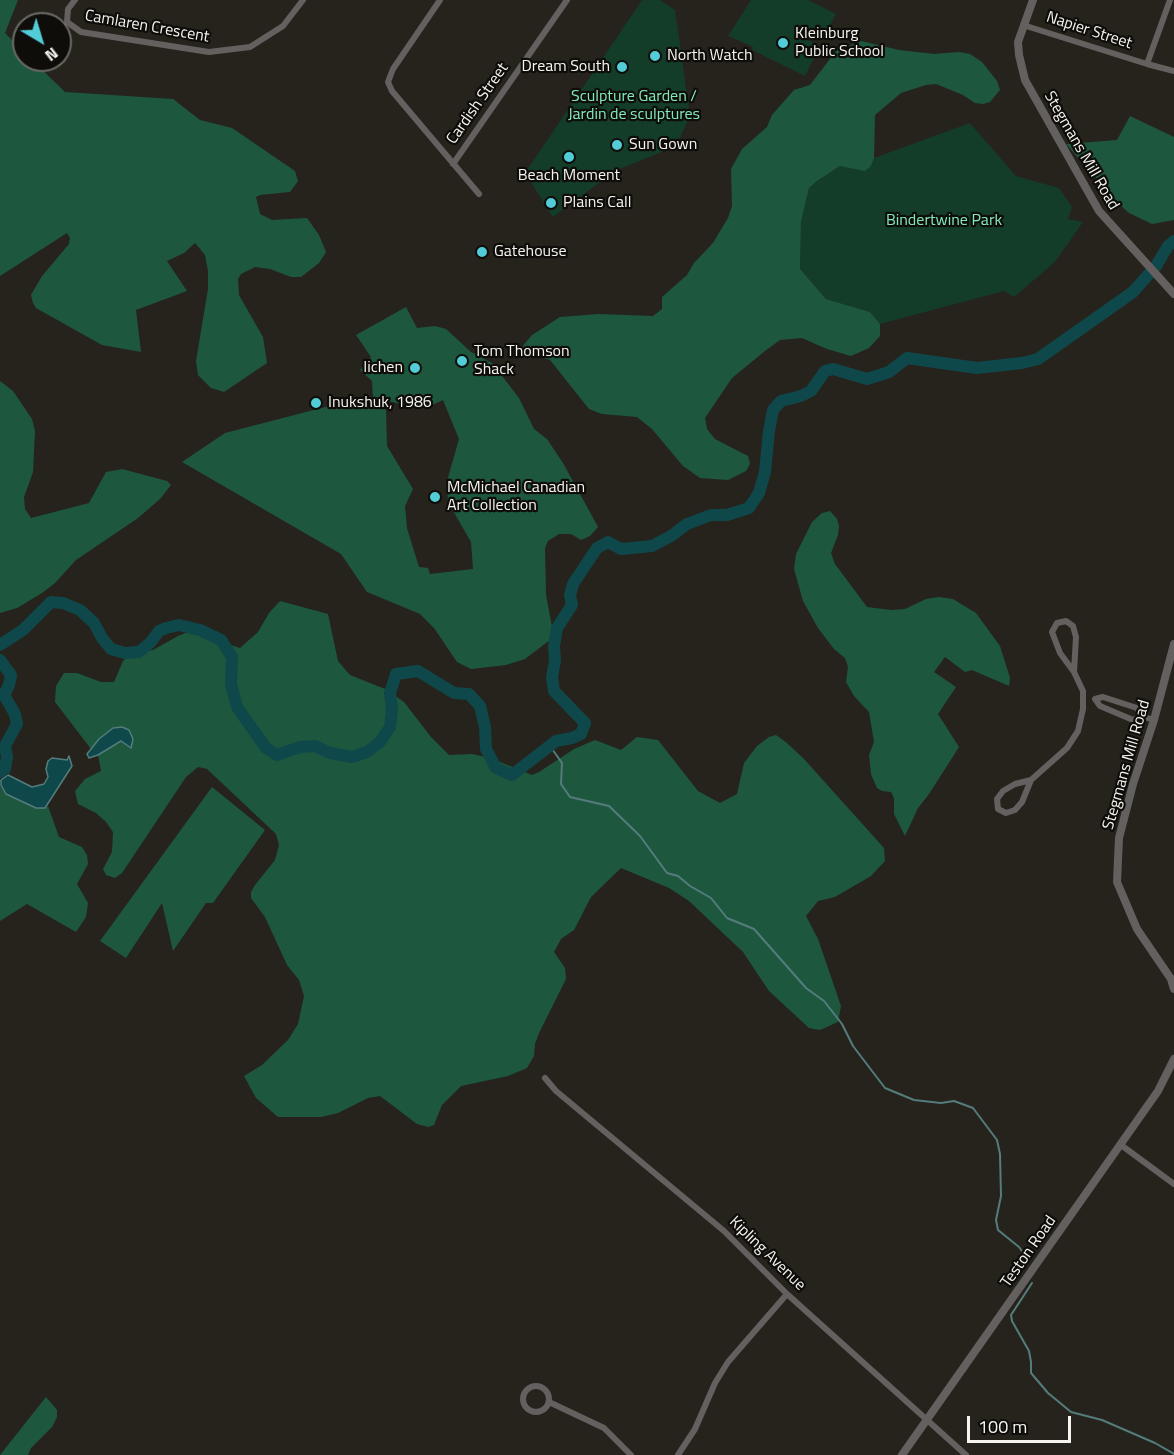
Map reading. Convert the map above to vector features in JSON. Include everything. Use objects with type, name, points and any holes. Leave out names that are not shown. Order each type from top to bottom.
[{"type":"street","name":"Camlaren Crescent","points":[[75,0],[68,9],[67,22],[81,32],[209,52],[250,47],[283,26],[303,0]]},
{"type":"street","points":[[440,0],[393,69],[388,82],[392,91],[479,194]]},
{"type":"street","name":"Cardish Street","points":[[453,164],[567,0]]},
{"type":"street","name":"Stegmans Mill Road","points":[[1033,0],[1018,42],[1025,80],[1099,211],[1174,294]]},
{"type":"street","points":[[1147,64],[1170,0]]},
{"type":"street","name":"Napier Street","points":[[1023,25],[1174,71]]},
{"type":"street","points":[[1031,780],[1022,802],[1015,810],[1006,813],[998,809],[997,800],[1003,791],[1015,784],[1031,780],[1055,760],[1073,741],[1078,731],[1083,709],[1080,683],[1060,653],[1052,632],[1057,623],[1066,621],[1073,626],[1076,636],[1074,672]]},
{"type":"street","name":"Stegmans Mill Road","points":[[1174,644],[1119,838],[1117,882],[1137,929],[1171,979],[1174,989]]},
{"type":"street","points":[[1082,699],[1103,697],[1137,708],[1141,716]]},
{"type":"street","points":[[1095,699],[1100,706],[1133,720],[1141,716],[1154,720]]},
{"type":"street","name":"Teston Road","points":[[902,1455],[1121,1145],[1163,1083],[1174,1060]]},
{"type":"street","name":"Kipling Avenue","points":[[545,1077],[556,1091],[724,1231],[787,1294],[966,1455]]},
{"type":"street","points":[[1121,1145],[1174,1184]]},
{"type":"street","points":[[678,1455],[695,1429],[715,1383],[728,1362],[787,1294]]},
{"type":"street","points":[[538,1386],[548,1393],[549,1402],[544,1410],[536,1413],[525,1407],[522,1398],[526,1390],[538,1386]]},
{"type":"street","points":[[549,1402],[604,1428],[631,1455]]},
{"type":"green space","points":[[0,0],[18,0],[5,33],[12,40],[12,72],[44,72],[65,92],[173,99],[200,120],[232,128],[295,171],[298,181],[290,192],[256,197],[260,214],[272,220],[307,218],[319,235],[326,252],[319,263],[301,277],[291,277],[270,269],[255,267],[241,274],[238,279],[239,295],[263,337],[267,363],[224,392],[211,388],[198,375],[196,361],[208,289],[208,271],[205,255],[195,243],[184,253],[167,261],[187,291],[136,310],[141,352],[102,345],[36,308],[31,295],[42,276],[69,244],[70,238],[67,233],[0,276]]},
{"type":"green space","name":"Sculpture Garden / Jardin de sculptures","points":[[642,0],[660,0],[675,10],[690,116],[676,146],[615,171],[553,217],[525,173]]},
{"type":"green space","points":[[751,0],[808,0],[836,14],[822,41],[804,33],[804,38],[820,46],[805,76],[728,36]]},
{"type":"green space","points":[[861,41],[899,50],[934,54],[959,52],[970,54],[982,62],[997,81],[1000,90],[990,102],[983,104],[975,103],[963,95],[936,84],[901,93],[875,115],[874,158],[871,166],[865,171],[840,166],[809,188],[801,222],[800,269],[826,299],[870,312],[880,324],[880,336],[869,348],[851,356],[802,338],[780,340],[765,351],[732,378],[705,418],[707,429],[715,439],[748,456],[750,464],[746,471],[728,480],[700,478],[683,466],[652,429],[637,417],[602,414],[589,409],[550,360],[526,352],[522,347],[532,335],[560,317],[599,314],[653,316],[662,309],[662,297],[687,275],[694,263],[713,243],[728,218],[732,206],[731,169],[742,149],[767,127],[772,115],[794,90],[810,85],[836,51]]},
{"type":"green space","points":[[1130,116],[1174,137],[1174,220],[1152,224],[1129,213],[1066,144],[1117,140]]},
{"type":"green space","name":"Bindertwine Park","points":[[970,123],[1016,176],[1059,188],[1072,207],[1068,219],[1083,222],[1055,262],[1014,297],[1004,291],[880,324],[870,312],[826,299],[800,269],[801,222],[809,188],[840,166],[871,166],[874,158]]},
{"type":"green space","points":[[406,307],[417,328],[435,326],[446,329],[471,352],[492,363],[519,398],[534,429],[547,439],[563,463],[598,527],[590,536],[581,540],[571,534],[559,534],[548,541],[545,548],[546,595],[554,637],[525,659],[506,665],[471,669],[457,662],[434,628],[420,614],[367,592],[341,554],[182,462],[225,433],[368,396],[386,410],[387,446],[413,489],[405,506],[407,528],[419,567],[428,568],[430,574],[473,569],[471,542],[448,502],[447,481],[459,439],[443,400],[428,407],[409,406],[373,397],[372,381],[360,370],[371,357],[356,335]]},
{"type":"green space","points":[[0,381],[13,391],[32,419],[35,431],[33,472],[24,497],[25,509],[31,518],[89,503],[106,472],[122,469],[167,481],[171,485],[160,499],[138,518],[76,560],[55,583],[42,593],[17,608],[0,613]]},
{"type":"green space","points":[[830,511],[837,519],[839,526],[831,553],[835,564],[867,607],[905,609],[926,599],[939,597],[953,599],[976,613],[1000,646],[1010,678],[1009,686],[972,670],[965,672],[945,657],[934,672],[956,687],[938,714],[959,747],[918,808],[905,836],[894,814],[894,798],[891,792],[877,788],[871,774],[869,755],[874,742],[869,712],[854,696],[846,682],[848,667],[845,658],[834,649],[818,628],[803,601],[794,569],[796,554],[812,522],[822,513]]},
{"type":"green space","points":[[280,601],[328,614],[338,661],[350,675],[385,689],[404,702],[431,737],[449,755],[472,754],[490,758],[532,775],[574,749],[595,740],[621,750],[637,737],[658,740],[698,791],[720,803],[737,794],[744,763],[757,746],[776,735],[787,743],[884,848],[885,861],[871,876],[835,897],[818,901],[806,916],[818,939],[841,1006],[838,1022],[820,1030],[809,1028],[769,991],[743,952],[689,901],[669,888],[621,868],[591,897],[574,930],[561,939],[554,952],[565,968],[566,979],[539,1033],[534,1056],[527,1068],[508,1076],[461,1086],[442,1105],[434,1125],[428,1127],[417,1124],[380,1096],[368,1098],[338,1113],[321,1117],[278,1117],[256,1098],[244,1076],[262,1065],[288,1040],[298,1024],[304,996],[299,980],[287,965],[265,917],[251,898],[255,885],[275,860],[279,845],[276,834],[207,769],[198,767],[186,777],[122,873],[115,878],[106,875],[103,869],[112,852],[113,832],[96,813],[78,804],[75,791],[85,779],[101,771],[98,755],[121,741],[133,739],[99,739],[91,749],[55,702],[56,686],[64,673],[77,673],[101,682],[114,682],[123,661],[132,653],[153,650],[188,632],[240,648],[258,632],[269,613]]},
{"type":"green space","points":[[0,785],[6,794],[36,808],[48,806],[59,837],[82,847],[87,855],[88,864],[77,884],[88,903],[86,917],[76,932],[27,904],[0,921]]},
{"type":"green space","points":[[212,787],[265,830],[213,903],[206,903],[173,951],[162,903],[126,958],[100,941]]},
{"type":"green space","points":[[46,1397],[57,1410],[57,1417],[52,1427],[31,1448],[28,1455],[0,1455]]},
{"type":"water","points":[[122,727],[129,730],[133,739],[131,748],[121,741],[89,758],[87,754],[99,739],[113,728]]},
{"type":"water","points":[[69,756],[72,766],[45,808],[36,808],[6,794],[1,785],[1,780],[8,775],[32,787],[44,784],[48,777],[46,769],[48,761],[52,758],[67,760]]},
{"type":"waterway","points":[[0,645],[23,630],[51,602],[63,603],[80,610],[94,623],[111,649],[125,653],[139,652],[159,631],[166,628],[179,625],[200,630],[221,640],[232,657],[231,684],[237,707],[266,748],[277,755],[300,747],[315,746],[330,753],[352,757],[367,752],[380,742],[390,727],[392,710],[390,693],[396,674],[418,671],[454,693],[469,694],[480,706],[485,727],[486,749],[496,768],[512,775],[556,741],[581,734],[585,723],[554,691],[552,677],[555,661],[554,646],[557,628],[572,605],[570,595],[573,584],[597,548],[608,542],[621,549],[652,546],[687,524],[711,515],[727,515],[749,508],[759,493],[765,472],[773,410],[781,401],[811,391],[825,371],[833,369],[867,379],[889,372],[907,358],[977,368],[1038,359],[1133,292],[1174,241]]},
{"type":"waterway","points":[[0,660],[11,675],[4,695],[15,714],[17,724],[5,746],[7,757],[5,769],[0,772]]},
{"type":"waterway","points":[[550,746],[562,763],[561,784],[570,797],[609,806],[640,836],[667,873],[678,876],[711,898],[727,918],[754,929],[806,988],[824,1001],[842,1024],[853,1046],[885,1088],[914,1100],[941,1103],[954,1101],[973,1108],[997,1140],[1000,1154],[1001,1196],[996,1220],[998,1230],[1019,1247],[1027,1258]]},
{"type":"waterway","points":[[1032,1283],[1011,1315],[1029,1351],[1031,1373],[1048,1393],[1071,1412],[1102,1420],[1155,1443],[1174,1454]]},
{"type":"place","name":"Kleinburg Public School","points":[[783,43]]},
{"type":"place","name":"North Watch","points":[[655,56]]},
{"type":"place","name":"Dream South","points":[[622,67]]},
{"type":"place","name":"Sun Gown","points":[[617,145]]},
{"type":"place","name":"Beach Moment","points":[[569,157]]},
{"type":"place","name":"Plains Call","points":[[551,203]]},
{"type":"place","name":"Gatehouse","points":[[482,252]]},
{"type":"place","name":"Tom Thomson Shack","points":[[462,361]]},
{"type":"place","name":"Iichen","points":[[415,368]]},
{"type":"place","name":"Inukshuk, 1986","points":[[316,403]]},
{"type":"place","name":"McMichael Canadian Art Collection","points":[[435,497]]}]
